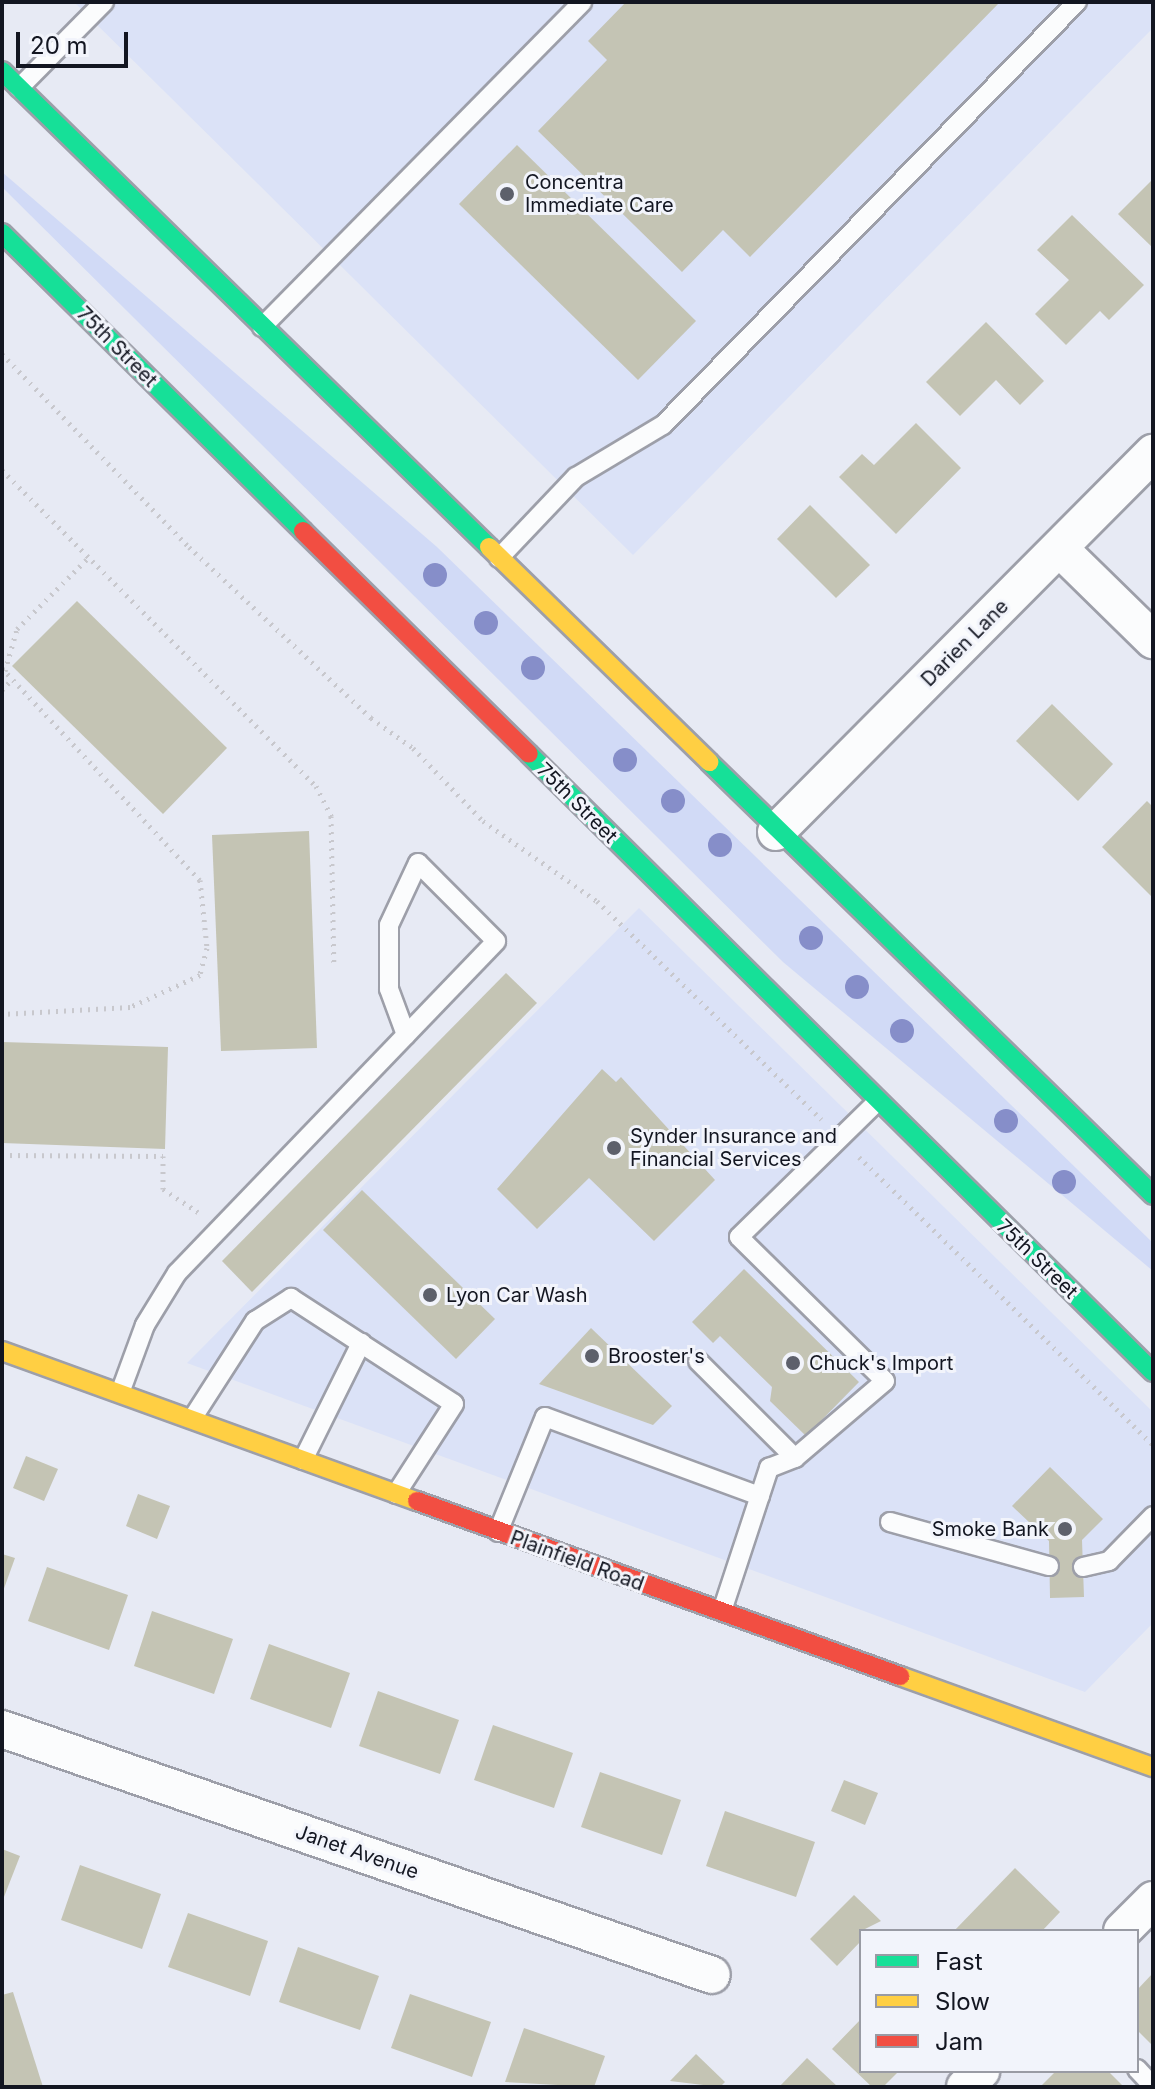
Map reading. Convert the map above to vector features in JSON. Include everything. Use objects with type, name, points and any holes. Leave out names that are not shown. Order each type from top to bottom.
[{"type":"main road","points":[[2,71],[776,832],[1153,1195]]},
{"type":"main road","name":"75th Street","points":[[2,233],[876,1103],[1153,1372]]},
{"type":"main road","name":"Plainfield Road","points":[[2,1351],[1153,1767]]},
{"type":"street","name":"Darien Lane","points":[[776,832],[1153,453]]},
{"type":"street","points":[[1059,548],[1153,640]]},
{"type":"street","name":"Janet Avenue","points":[[2,1729],[712,1975]]},
{"type":"street","points":[[1124,1929],[1153,1900]]},
{"type":"lane","points":[[19,88],[104,2]]},
{"type":"lane","points":[[262,327],[582,2]]},
{"type":"lane","points":[[498,559],[576,477],[663,425],[1077,2]]},
{"type":"lane","points":[[120,1393],[160,1295],[496,941],[418,863],[389,925],[389,989],[406,1035]]},
{"type":"lane","points":[[722,1612],[769,1468],[795,1458],[885,1381],[739,1237],[876,1103]]},
{"type":"lane","points":[[192,1419],[255,1321],[291,1298],[454,1404],[396,1494]]},
{"type":"lane","points":[[303,1460],[361,1343]]},
{"type":"lane","points":[[698,1361],[795,1458]]},
{"type":"lane","points":[[498,1532],[545,1417],[760,1496]]},
{"type":"lane","points":[[1083,1567],[1109,1561],[1153,1516]]},
{"type":"lane","points":[[890,1522],[1049,1566]]},
{"type":"lane","points":[[1139,2071],[1153,2086]]},
{"type":"path","points":[[2,354],[189,547],[371,718],[413,748],[483,821],[597,901],[822,1120]]},
{"type":"path","points":[[2,470],[87,559],[316,786],[331,816],[334,967]]},
{"type":"path","points":[[2,1014],[130,1007],[200,975],[207,948],[200,880],[4,670],[17,629],[87,559]]},
{"type":"path","points":[[2,690],[13,678]]},
{"type":"path","points":[[2,1155],[163,1156],[163,1189],[196,1211],[229,1219]]},
{"type":"path","points":[[865,1162],[1153,1445]]},
{"type":"shaded area","points":[[74,2],[1153,2],[1153,28],[633,555]]},
{"type":"shaded area","points":[[2,172],[437,547],[1153,1243],[1153,1271],[783,962],[2,187]]},
{"type":"shaded area","points":[[639,908],[1153,1412],[1153,1623],[1085,1692],[187,1363]]},
{"type":"building","points":[[626,2],[1000,2],[750,257],[723,230],[682,272],[538,131],[607,60],[588,41]]},
{"type":"building","points":[[517,145],[696,321],[638,380],[459,204]]},
{"type":"building","points":[[1153,179],[1153,248],[1118,214]]},
{"type":"building","points":[[1072,215],[1144,285],[1109,320],[1100,311],[1066,345],[1035,314],[1069,280],[1037,250]]},
{"type":"building","points":[[986,322],[1044,381],[1020,405],[996,380],[960,416],[926,382]]},
{"type":"building","points":[[916,423],[961,468],[896,534],[839,477],[862,454],[874,465]]},
{"type":"building","points":[[810,505],[870,565],[836,598],[777,539]]},
{"type":"building","points":[[77,601],[227,748],[163,814],[12,666]]},
{"type":"building","points":[[1052,704],[1113,764],[1078,801],[1016,741]]},
{"type":"building","points":[[1147,801],[1153,807],[1153,898],[1102,847]]},
{"type":"building","points":[[309,831],[317,1048],[221,1051],[212,835]]},
{"type":"building","points":[[506,973],[537,1003],[252,1292],[222,1261]]},
{"type":"building","points":[[2,1042],[168,1047],[165,1149],[2,1143]]},
{"type":"building","name":"Synder Insurance and Financial Services","points":[[602,1069],[616,1082],[621,1077],[715,1180],[654,1241],[589,1178],[537,1229],[497,1189]]},
{"type":"building","name":"Lyon Car Wash","points":[[362,1190],[495,1319],[456,1359],[323,1230]]},
{"type":"building","name":"Chuck's Import","points":[[744,1269],[859,1382],[806,1436],[770,1401],[772,1387],[720,1336],[713,1343],[692,1322]]},
{"type":"building","name":"Brooster's","points":[[591,1328],[672,1406],[653,1425],[539,1384]]},
{"type":"building","points":[[26,1456],[58,1469],[44,1501],[13,1488]]},
{"type":"building","name":"Smoke Bank","points":[[1050,1467],[1103,1519],[1082,1540],[1084,1597],[1050,1598],[1049,1541],[1012,1506]]},
{"type":"building","points":[[138,1494],[170,1506],[157,1539],[126,1526]]},
{"type":"building","points":[[2,1554],[15,1558],[2,1594]]},
{"type":"building","points":[[47,1567],[128,1595],[109,1650],[28,1621]]},
{"type":"building","points":[[152,1611],[233,1639],[214,1694],[134,1666]]},
{"type":"building","points":[[269,1644],[350,1673],[331,1728],[250,1699]]},
{"type":"building","points":[[378,1691],[459,1720],[440,1774],[359,1746]]},
{"type":"building","points":[[493,1725],[573,1753],[554,1808],[474,1780]]},
{"type":"building","points":[[600,1772],[681,1800],[662,1855],[581,1827]]},
{"type":"building","points":[[844,1780],[878,1793],[865,1825],[831,1811]]},
{"type":"building","points":[[725,1811],[815,1842],[796,1897],[706,1866]]},
{"type":"building","points":[[2,1849],[20,1856],[2,1902]]},
{"type":"building","points":[[80,1865],[161,1894],[142,1949],[61,1920]]},
{"type":"building","points":[[1015,1868],[1060,1912],[1044,1929],[956,1929]]},
{"type":"building","points":[[854,1895],[881,1921],[859,1929],[859,1943],[837,1966],[810,1939]]},
{"type":"building","points":[[188,1913],[268,1941],[250,1996],[168,1967]]},
{"type":"building","points":[[298,1947],[379,1976],[360,2030],[279,2002]]},
{"type":"building","points":[[1153,1973],[1153,2046],[1139,2032],[1139,1988]]},
{"type":"building","points":[[13,1992],[43,2087],[2,2087],[2,1995]]},
{"type":"building","points":[[410,1994],[491,2022],[472,2077],[391,2048]]},
{"type":"building","points":[[859,2021],[859,2073],[897,2073],[883,2087],[872,2087],[832,2049]]},
{"type":"building","points":[[524,2028],[605,2056],[594,2087],[505,2082]]},
{"type":"building","points":[[696,2054],[725,2082],[720,2087],[670,2081]]},
{"type":"building","points":[[807,2058],[838,2087],[779,2087]]},
{"type":"building","points":[[1054,2073],[1110,2073],[1124,2087],[1040,2087]]},
{"type":"traffic: fast","points":[[2,71],[489,547]]},
{"type":"traffic: fast","points":[[2,233],[303,531]]},
{"type":"traffic: fast","points":[[529,754],[1153,1372]]},
{"type":"traffic: fast","points":[[709,762],[1153,1195]]},
{"type":"traffic: slow","points":[[489,547],[709,762]]},
{"type":"traffic: slow","points":[[2,1351],[417,1501]]},
{"type":"traffic: slow","points":[[900,1676],[1153,1767]]},
{"type":"traffic: jam","points":[[303,531],[529,754]]},
{"type":"traffic: jam","points":[[417,1501],[900,1676]]},
{"type":"place","name":"Concentra Immediate Care","points":[[507,194]]},
{"type":"place","name":"Synder Insurance and Financial Services","points":[[614,1148]]},
{"type":"place","name":"Lyon Car Wash","points":[[430,1295]]},
{"type":"place","name":"Brooster's","points":[[592,1356]]},
{"type":"place","name":"Chuck's Import","points":[[793,1363]]},
{"type":"place","name":"Smoke Bank","points":[[1065,1529]]}]
